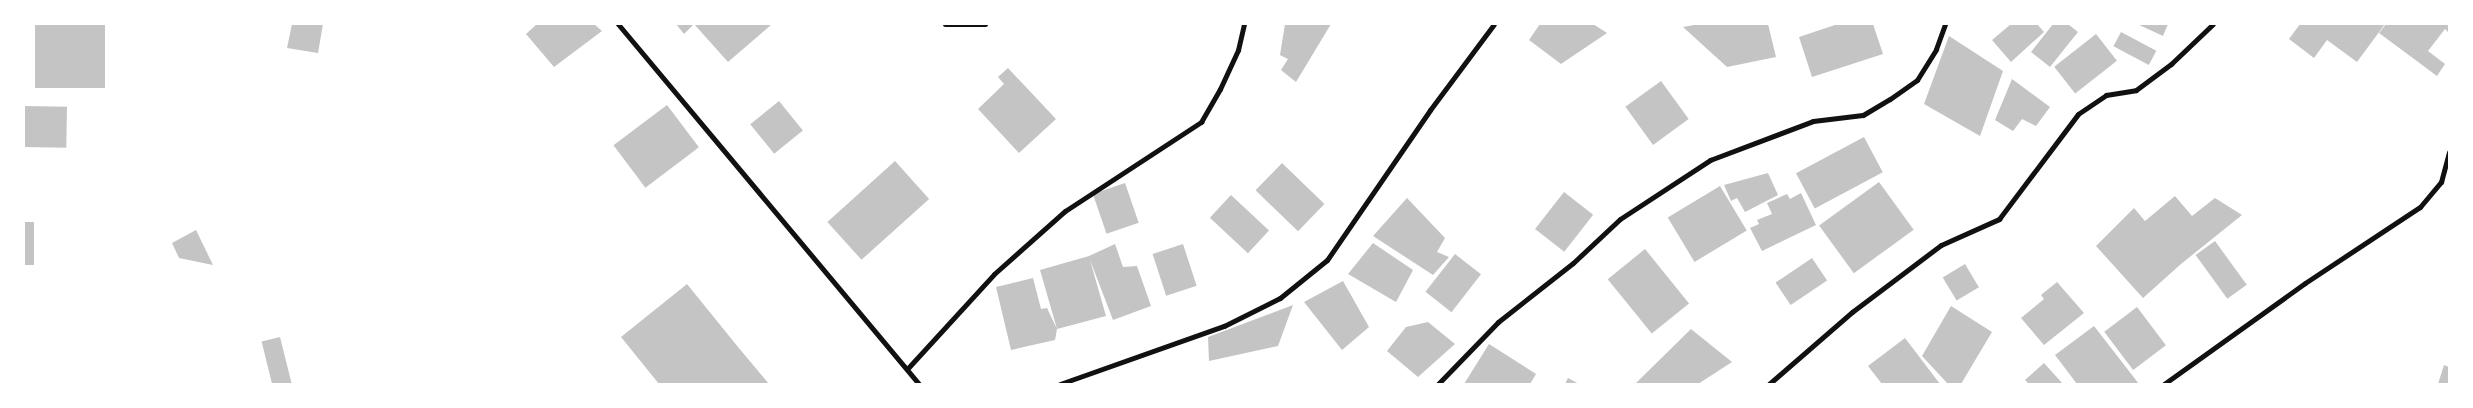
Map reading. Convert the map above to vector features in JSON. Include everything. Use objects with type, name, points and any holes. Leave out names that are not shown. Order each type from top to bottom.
[{"type":"street","points":[[618,24],[920,384]]},
{"type":"street","points":[[945,24],[984,24]]},
{"type":"street","points":[[908,368],[994,274],[1065,211],[1201,122],[1220,89],[1238,50],[1244,24]]},
{"type":"street","points":[[1060,384],[1224,326],[1280,298],[1327,260],[1464,61],[1494,24]]},
{"type":"street","points":[[1438,384],[1498,322],[1573,262],[1620,219],[1710,160],[1813,121],[1863,115],[1917,80],[1936,49],[1945,24]]},
{"type":"street","points":[[1769,384],[1852,312],[1941,245],[1998,219],[2078,114],[2106,95],[2136,90],[2171,64],[2213,24]]},
{"type":"street","points":[[2164,384],[2360,245],[2420,207],[2441,182],[2449,152]]},
{"type":"building","points":[[35,24],[105,24],[105,88],[35,88]]},
{"type":"building","points":[[292,24],[323,24],[318,53],[287,48]]},
{"type":"building","points":[[537,24],[594,24],[602,31],[554,67],[526,34]]},
{"type":"building","points":[[676,24],[694,24],[684,34]]},
{"type":"building","points":[[694,24],[772,24],[728,62]]},
{"type":"building","points":[[1285,24],[1331,24],[1296,82],[1281,70],[1288,59],[1280,55]]},
{"type":"building","points":[[1540,24],[1593,24],[1607,33],[1561,64],[1529,40]]},
{"type":"building","points":[[1699,24],[1768,24],[1776,57],[1727,67],[1683,27]]},
{"type":"building","points":[[1838,24],[1873,24],[1883,54],[1812,77],[1799,37]]},
{"type":"building","points":[[2011,24],[2037,24],[2044,32],[2011,62],[1992,40]]},
{"type":"building","points":[[2053,24],[2068,24],[2078,32],[2050,67],[2031,52]]},
{"type":"building","points":[[2137,24],[2168,24],[2163,36]]},
{"type":"building","points":[[2300,24],[2385,24],[2357,62],[2327,40],[2314,58],[2289,39]]},
{"type":"building","points":[[2386,24],[2449,24],[2449,33],[2445,29],[2428,51],[2445,64],[2437,76],[2379,33]]},
{"type":"building","points":[[2121,32],[2156,51],[2149,65],[2113,46]]},
{"type":"building","points":[[2096,34],[2117,61],[2075,93],[2054,67]]},
{"type":"building","points":[[1949,36],[2003,71],[1980,136],[1924,104]]},
{"type":"building","points":[[1008,68],[1056,119],[1019,153],[978,109],[1004,84],[998,77]]},
{"type":"building","points":[[2012,79],[2050,107],[2036,126],[2022,119],[2013,131],[1995,120]]},
{"type":"building","points":[[1661,81],[1689,119],[1653,145],[1625,107]]},
{"type":"building","points":[[779,101],[803,131],[774,154],[750,124]]},
{"type":"building","points":[[667,105],[699,147],[645,188],[613,145]]},
{"type":"building","points":[[24,106],[67,107],[66,148],[24,147]]},
{"type":"building","points":[[1864,137],[1883,172],[1815,208],[1796,173]]},
{"type":"building","points":[[895,161],[929,199],[861,260],[827,222]]},
{"type":"building","points":[[1282,163],[1324,204],[1298,231],[1256,190]]},
{"type":"building","points":[[1768,173],[1778,195],[1745,212],[1737,198],[1731,201],[1724,185]]},
{"type":"building","points":[[1879,182],[1914,230],[1854,273],[1819,225]]},
{"type":"building","points":[[1125,183],[1139,223],[1107,234],[1093,194]]},
{"type":"building","points":[[1720,186],[1747,231],[1694,262],[1668,217]]},
{"type":"building","points":[[1564,192],[1593,215],[1564,252],[1535,229]]},
{"type":"building","points":[[1801,193],[1816,225],[1762,251],[1750,228],[1759,224],[1757,220],[1772,214],[1767,203],[1787,194],[1790,199]]},
{"type":"building","points":[[1231,195],[1269,230],[1248,253],[1210,218]]},
{"type":"building","points":[[2175,196],[2192,216],[2215,198],[2242,215],[2181,264],[2143,298],[2096,246],[2134,208],[2145,221]]},
{"type":"building","points":[[1407,198],[1445,238],[1437,252],[1449,257],[1433,275],[1373,236]]},
{"type":"building","points":[[24,222],[34,222],[34,265],[24,265]]},
{"type":"building","points":[[196,230],[213,265],[179,258],[172,243]]},
{"type":"building","points":[[2215,241],[2247,285],[2227,299],[2196,255]]},
{"type":"building","points":[[1373,243],[1413,270],[1396,302],[1348,274]]},
{"type":"building","points":[[1115,244],[1123,267],[1137,266],[1151,306],[1113,320],[1090,260],[1106,316],[1057,329],[1040,270],[1089,256]]},
{"type":"building","points":[[1183,244],[1197,286],[1166,296],[1153,254]]},
{"type":"building","points":[[1645,249],[1689,303],[1652,334],[1608,279]]},
{"type":"building","points":[[1455,254],[1481,274],[1451,312],[1425,292]]},
{"type":"building","points":[[1812,258],[1827,280],[1791,305],[1776,283]]},
{"type":"building","points":[[1965,264],[1979,287],[1957,301],[1943,277]]},
{"type":"building","points":[[1033,278],[1041,309],[1047,308],[1057,329],[1055,340],[1011,350],[996,287]]},
{"type":"building","points":[[1343,281],[1369,327],[1342,350],[1304,302]]},
{"type":"building","points":[[2057,282],[2084,313],[2044,345],[2021,318],[2044,299],[2041,295]]},
{"type":"building","points":[[687,284],[769,384],[659,384],[621,337]]},
{"type":"building","points":[[1293,305],[1278,346],[1209,361],[1208,337]]},
{"type":"building","points":[[1951,306],[1992,332],[1961,384],[1948,384],[1922,356]]},
{"type":"building","points":[[2137,307],[2166,345],[2133,370],[2104,332]]},
{"type":"building","points":[[1428,322],[1455,344],[1418,377],[1387,351],[1406,327]]},
{"type":"building","points":[[2094,326],[2139,384],[2077,384],[2055,355]]},
{"type":"building","points":[[1691,329],[1732,362],[1698,384],[1635,384]]},
{"type":"building","points":[[280,337],[292,384],[272,384],[262,342]]},
{"type":"building","points":[[1905,338],[1940,384],[1882,384],[1868,366]]},
{"type":"building","points":[[1489,344],[1536,374],[1530,384],[1464,384]]},
{"type":"building","points":[[2044,363],[2063,384],[2029,384],[2025,380]]},
{"type":"building","points":[[2444,365],[2449,367],[2449,384],[2438,384]]},
{"type":"building","points":[[1568,378],[1579,384],[1565,384]]}]
